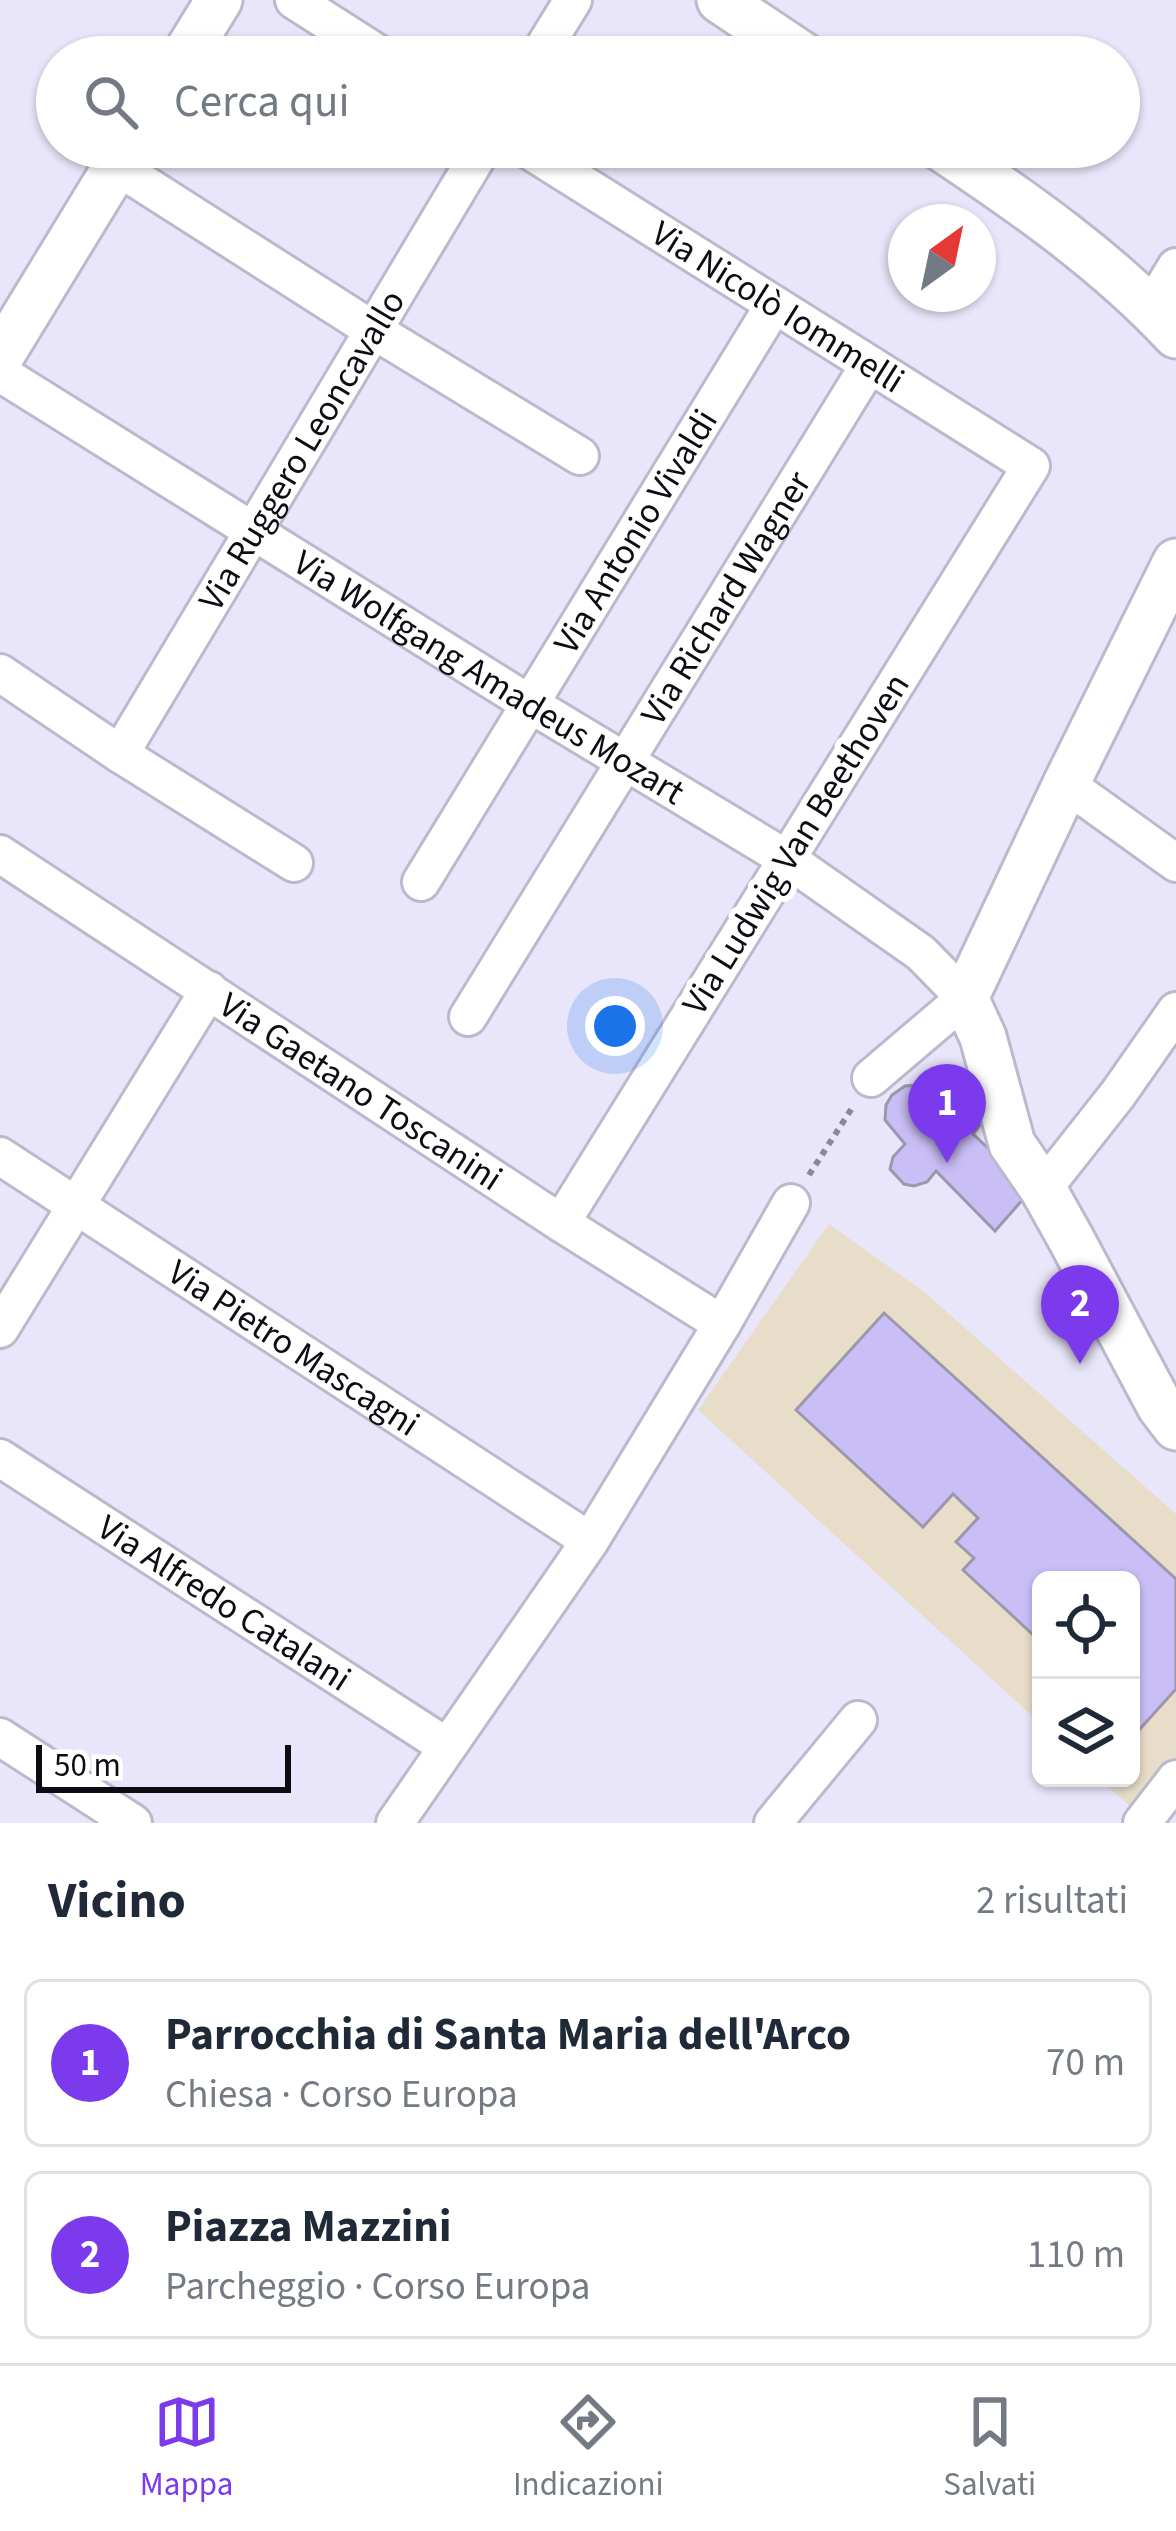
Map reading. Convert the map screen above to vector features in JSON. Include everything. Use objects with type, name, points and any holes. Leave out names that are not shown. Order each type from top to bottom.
[{"type":"street","points":[[197,36],[219,0]]},
{"type":"street","points":[[295,0],[351,36]]},
{"type":"street","points":[[551,36],[573,0]]},
{"type":"street","points":[[720,0],[774,36]]},
{"type":"street","points":[[0,357],[115,168]]},
{"type":"street","points":[[138,168],[374,330],[580,456]]},
{"type":"street","name":"Via Ruggero Leoncavallo","points":[[120,754],[470,168]]},
{"type":"street","name":"Via Nicolò Iommelli","points":[[557,168],[1031,466]]},
{"type":"street","points":[[970,168],[1068,237],[1163,321],[1176,267]]},
{"type":"street","name":"Via Antonio Vivaldi","points":[[422,882],[774,305]]},
{"type":"street","name":"Via Richard Wagner","points":[[468,1017],[869,365]]},
{"type":"street","name":"Via Wolfgang Amadeus Mozart","points":[[0,373],[787,859],[921,953],[965,998]]},
{"type":"street","name":"Via Ludwig Van Beethoven","points":[[561,1223],[1031,466]]},
{"type":"street","points":[[871,1078],[965,998],[1176,562]]},
{"type":"street","points":[[0,673],[295,863]]},
{"type":"street","points":[[1066,784],[1176,863]]},
{"type":"street","name":"Via Gaetano Toscanini","points":[[0,854],[722,1324]]},
{"type":"street","points":[[0,1329],[209,990]]},
{"type":"street","points":[[965,998],[983,1037],[1012,1144],[1042,1189],[1160,1406],[1176,1426]]},
{"type":"street","points":[[1042,1189],[1176,1011]]},
{"type":"street","name":"Via Pietro Mascagni","points":[[0,1156],[590,1541]]},
{"type":"street","points":[[395,1823],[590,1541],[791,1204]]},
{"type":"street","name":"Via Alfredo Catalani","points":[[0,1458],[446,1747]]},
{"type":"street","points":[[773,1823],[858,1720]]},
{"type":"street","points":[[0,1737],[133,1823]]},
{"type":"street","points":[[1142,1823],[1176,1779]]},
{"type":"path","points":[[791,1204],[871,1078]]},
{"type":"shaded area","points":[[829,1224],[923,1291],[1176,1514],[1176,1771],[1140,1816],[1109,1787],[1140,1787],[1140,1571],[1032,1571],[1032,1716],[698,1410]]},
{"type":"building","points":[[918,1085],[944,1101],[960,1089],[973,1088],[985,1095],[984,1120],[973,1134],[1032,1189],[995,1231],[936,1171],[927,1182],[914,1186],[904,1184],[890,1169],[893,1157],[905,1144],[885,1120],[886,1105],[905,1086]]},
{"type":"building","points":[[884,1313],[1176,1579],[1176,1689],[1140,1729],[1140,1571],[1032,1571],[1032,1634],[963,1570],[974,1558],[956,1542],[978,1518],[953,1494],[923,1527],[796,1410]]},
{"type":"place","name":"Parrocchia di Santa Maria dell'Arco","points":[[947,1163]]},
{"type":"place","name":"Piazza Mazzini","points":[[1080,1364]]}]
